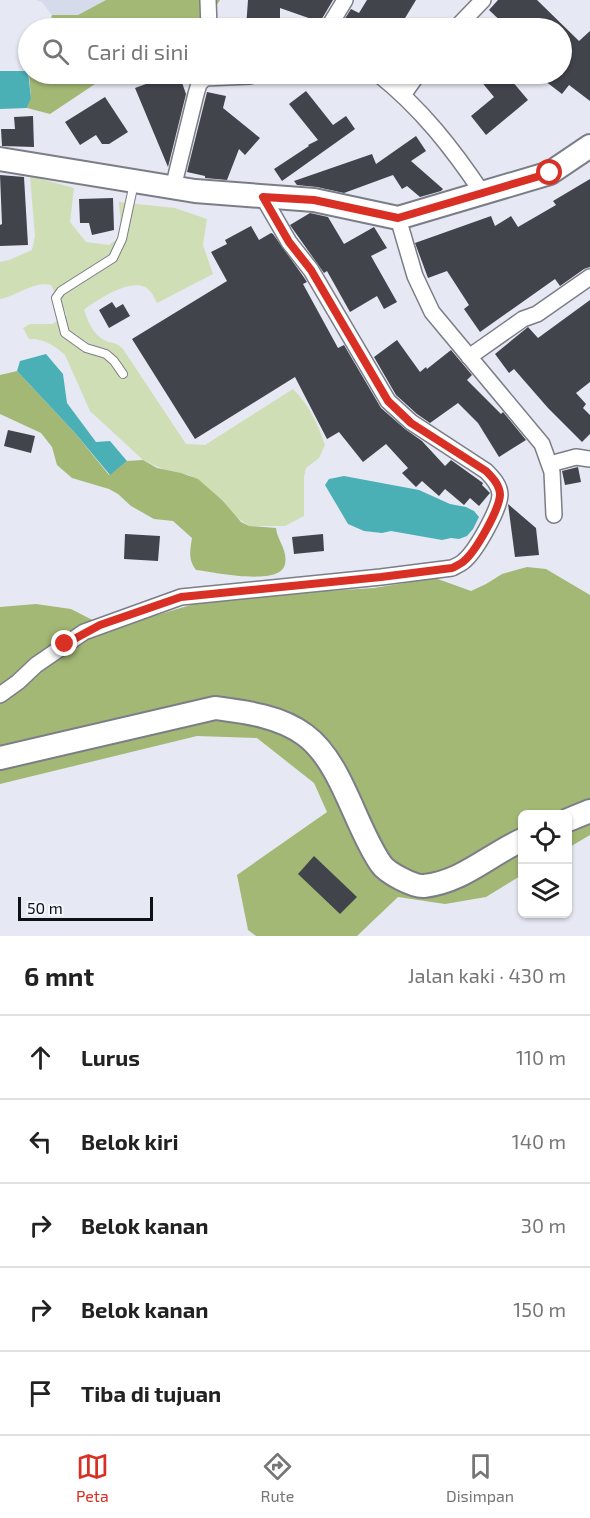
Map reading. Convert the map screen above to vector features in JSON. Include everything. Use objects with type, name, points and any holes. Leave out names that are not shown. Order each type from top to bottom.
[{"type":"street","points":[[208,0],[209,18]]},
{"type":"street","points":[[334,18],[345,0]]},
{"type":"street","points":[[466,18],[483,0]]},
{"type":"street","points":[[173,188],[200,84]]},
{"type":"street","points":[[390,84],[434,127],[483,194]]},
{"type":"street","points":[[403,94],[410,84]]},
{"type":"street","points":[[0,159],[173,188],[314,200],[398,218],[550,173],[590,146]]},
{"type":"street","points":[[0,695],[36,665],[84,632],[181,597],[452,568],[463,563],[482,537],[500,493],[496,481],[486,471],[411,423],[388,401],[311,270],[289,242],[263,197]]},
{"type":"street","points":[[398,218],[415,276],[432,312],[542,444],[550,465],[554,515]]},
{"type":"street","points":[[469,357],[523,319],[537,314],[590,277]]},
{"type":"street","points":[[550,465],[570,458],[590,459]]},
{"type":"street","points":[[0,758],[215,708],[251,713],[285,723],[305,735],[320,749],[338,779],[382,866],[402,879],[421,886],[442,883],[518,842]]},
{"type":"street","points":[[572,818],[590,812]]},
{"type":"lane","points":[[123,374],[106,354],[86,348],[65,333],[56,298],[61,291],[113,258],[122,239],[134,181]]},
{"type":"shaded area","points":[[36,0],[106,0],[78,15],[52,15],[42,2]]},
{"type":"green space","points":[[106,0],[220,0],[208,18],[51,18],[52,15],[78,15]]},
{"type":"green space","points":[[30,84],[95,84],[50,114],[27,108],[31,97]]},
{"type":"green space","points":[[30,176],[74,188],[70,222],[86,242],[109,245],[119,238],[121,229],[119,202],[175,208],[207,219],[203,245],[213,274],[157,303],[150,291],[135,285],[116,290],[84,310],[97,335],[123,349],[186,444],[205,445],[293,389],[304,401],[312,415],[325,445],[319,458],[306,468],[304,516],[285,526],[249,526],[235,516],[223,501],[189,475],[165,470],[143,460],[90,411],[65,355],[48,343],[29,339],[23,328],[30,324],[52,324],[67,315],[51,285],[38,285],[0,299],[0,262],[32,250],[35,236]]},
{"type":"green space","points":[[17,371],[75,433],[109,475],[127,461],[143,460],[157,468],[198,479],[223,501],[241,522],[249,526],[276,528],[286,559],[281,571],[260,577],[196,570],[190,551],[192,538],[173,521],[154,519],[131,506],[109,489],[72,478],[57,465],[52,447],[41,433],[0,414],[0,375]]},
{"type":"green space","points":[[527,567],[546,569],[590,595],[590,835],[572,846],[572,810],[518,810],[518,877],[486,897],[445,904],[398,897],[357,936],[256,936],[248,930],[237,875],[327,812],[314,783],[257,738],[197,736],[0,784],[0,607],[36,604],[71,609],[110,629],[194,604],[296,593],[374,588],[435,578],[471,591],[502,574]]},
{"type":"water","points":[[0,71],[18,71],[18,84],[29,84],[31,98],[27,108],[0,109]]},
{"type":"water","points":[[46,354],[63,374],[67,403],[96,442],[110,441],[127,461],[110,475],[75,433],[17,371],[20,361]]},
{"type":"water","points":[[344,476],[419,490],[450,504],[466,507],[479,517],[467,536],[459,539],[442,540],[391,531],[382,533],[364,531],[348,524],[325,485],[329,479]]},
{"type":"building","points":[[248,0],[333,0],[322,18],[309,18],[280,8],[280,18],[247,18]]},
{"type":"building","points":[[367,0],[416,0],[405,18],[345,18],[351,9],[359,13]]},
{"type":"building","points":[[498,0],[537,0],[555,18],[497,18],[489,10]]},
{"type":"building","points":[[590,31],[590,101],[569,85],[562,94],[549,84],[572,84],[572,34],[579,41]]},
{"type":"building","points":[[146,84],[182,84],[186,94],[168,167],[135,88]]},
{"type":"building","points":[[483,84],[514,84],[528,100],[486,135],[471,116],[494,97]]},
{"type":"building","points":[[306,91],[333,125],[346,116],[355,129],[282,181],[274,169],[318,140],[289,104]]},
{"type":"building","points":[[207,92],[226,96],[223,108],[260,138],[245,155],[239,149],[227,180],[205,178],[205,176],[187,172]]},
{"type":"building","points":[[105,97],[128,132],[109,144],[102,144],[96,135],[80,145],[65,122]]},
{"type":"building","points":[[33,116],[34,147],[2,146],[1,129],[15,129],[14,117]]},
{"type":"building","points":[[416,136],[426,151],[411,161],[443,189],[441,191],[420,197],[407,186],[402,189],[393,175],[344,193],[297,185],[294,181],[372,154],[376,164]]},
{"type":"building","points":[[0,175],[24,177],[28,245],[0,246],[0,225],[2,224]]},
{"type":"building","points":[[590,179],[590,267],[560,286],[555,279],[480,332],[464,309],[469,305],[447,271],[428,278],[415,243],[491,216],[495,226],[511,216],[518,227],[556,205],[553,201]]},
{"type":"building","points":[[113,198],[114,230],[92,235],[89,223],[80,223],[79,199]]},
{"type":"building","points":[[310,213],[328,217],[344,244],[374,227],[387,248],[371,256],[397,302],[384,309],[377,296],[350,312],[327,271],[324,273],[290,225]]},
{"type":"building","points":[[251,226],[259,240],[273,234],[303,276],[307,282],[303,284],[338,348],[344,345],[381,408],[422,441],[445,466],[451,460],[483,483],[482,485],[490,493],[479,506],[470,498],[464,505],[445,489],[439,496],[422,481],[416,487],[402,473],[408,468],[386,444],[363,462],[339,432],[327,439],[295,377],[195,439],[132,339],[227,281],[211,252],[227,244],[225,240]]},
{"type":"building","points":[[590,300],[590,382],[576,393],[586,404],[583,408],[590,415],[590,434],[582,442],[514,369],[509,373],[495,354],[528,327],[538,338]]},
{"type":"building","points":[[112,302],[116,308],[123,304],[130,316],[109,328],[99,310]]},
{"type":"building","points":[[397,340],[420,372],[451,350],[472,375],[467,380],[501,414],[503,412],[526,440],[499,457],[478,423],[458,403],[430,423],[417,414],[396,395],[374,357]]},
{"type":"building","points":[[8,430],[35,436],[31,453],[4,446]]},
{"type":"building","points":[[578,467],[581,482],[565,485],[562,471]]},
{"type":"building","points":[[508,504],[536,528],[539,555],[515,557]]},
{"type":"building","points":[[125,534],[160,536],[158,561],[124,559]]},
{"type":"building","points":[[323,534],[324,551],[294,554],[292,537]]},
{"type":"building","points":[[314,856],[357,897],[340,914],[298,874]]},
{"type":"route","points":[[65,644],[100,625],[181,597],[381,577],[452,568],[463,563],[482,537],[496,507],[500,493],[496,481],[486,471],[411,423],[388,401],[311,270],[289,242],[263,197],[314,200],[398,218],[550,173]]}]
